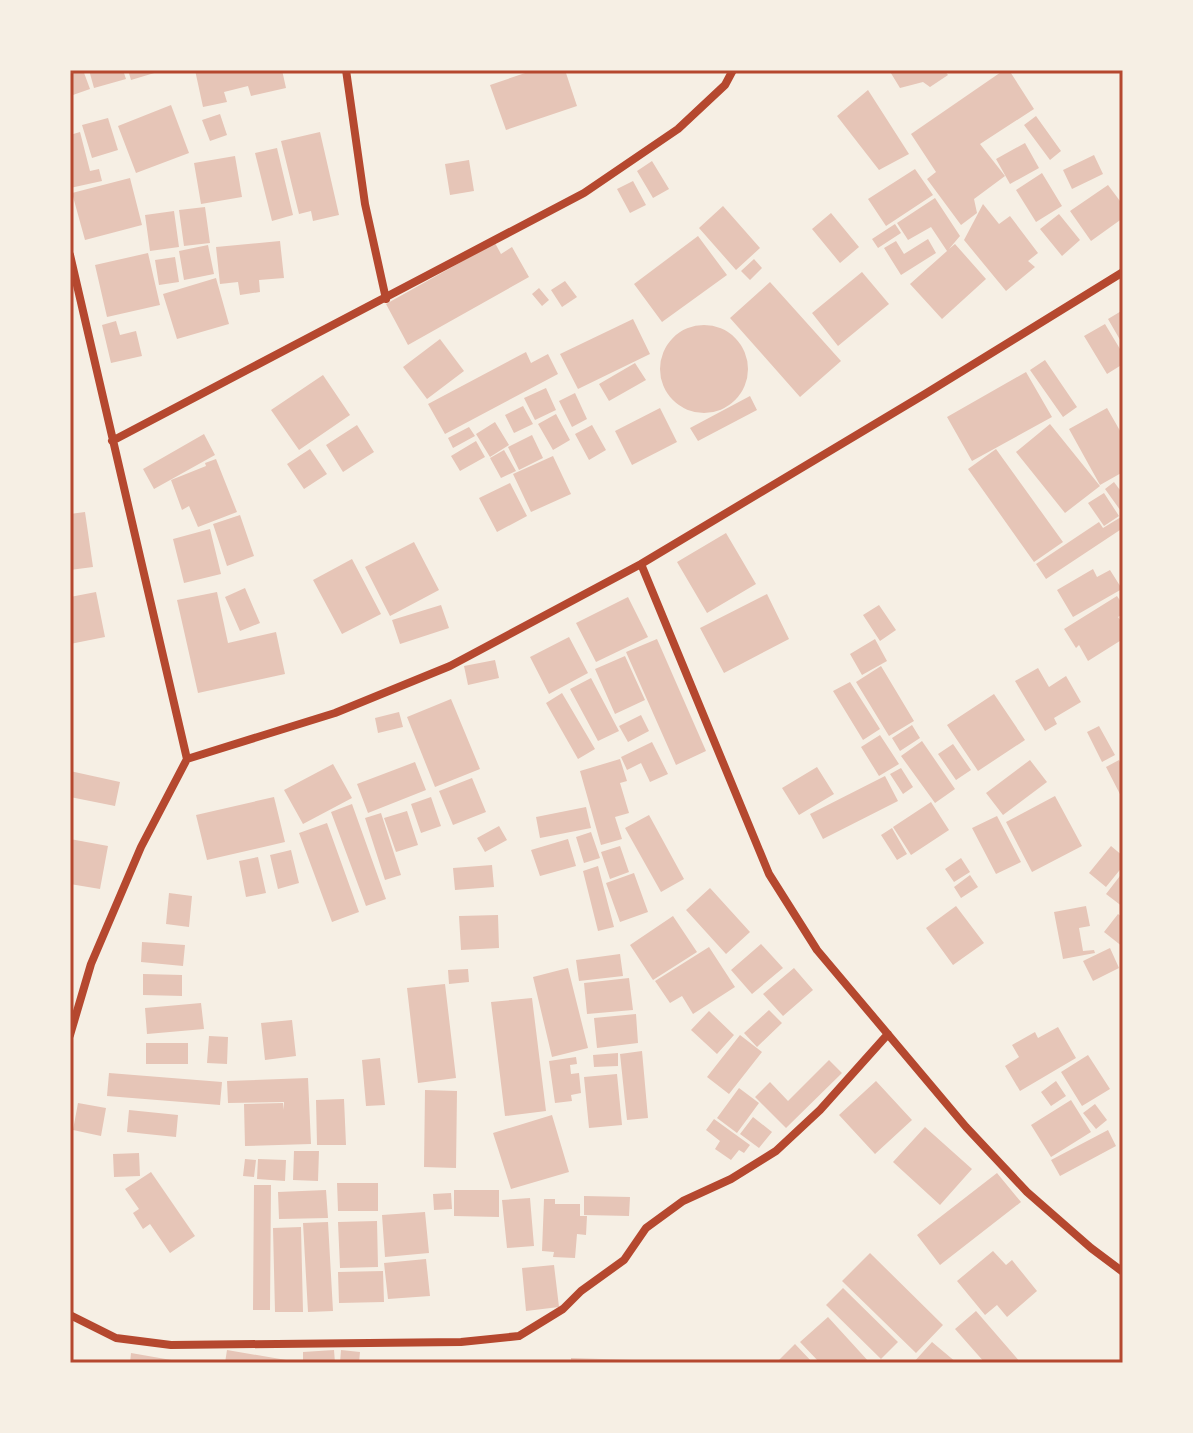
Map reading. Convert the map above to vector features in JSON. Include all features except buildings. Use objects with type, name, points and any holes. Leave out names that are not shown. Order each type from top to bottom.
[{"type":"street","points":[[346,70],[365,204],[386,299]]},
{"type":"street","points":[[112,441],[584,193],[678,129],[725,85],[733,70]]},
{"type":"street","points":[[70,255],[187,759],[141,847],[91,964],[70,1035]]},
{"type":"street","points":[[187,759],[335,713],[450,666],[641,564],[1123,272]]},
{"type":"street","points":[[641,564],[769,874],[817,950],[966,1127],[1027,1192],[1123,1272]]},
{"type":"street","points":[[70,1315],[116,1338],[171,1345],[461,1342],[519,1336],[563,1309],[581,1291],[624,1260],[646,1228],[683,1201],[731,1179],[776,1151],[820,1110],[888,1034]]}]
